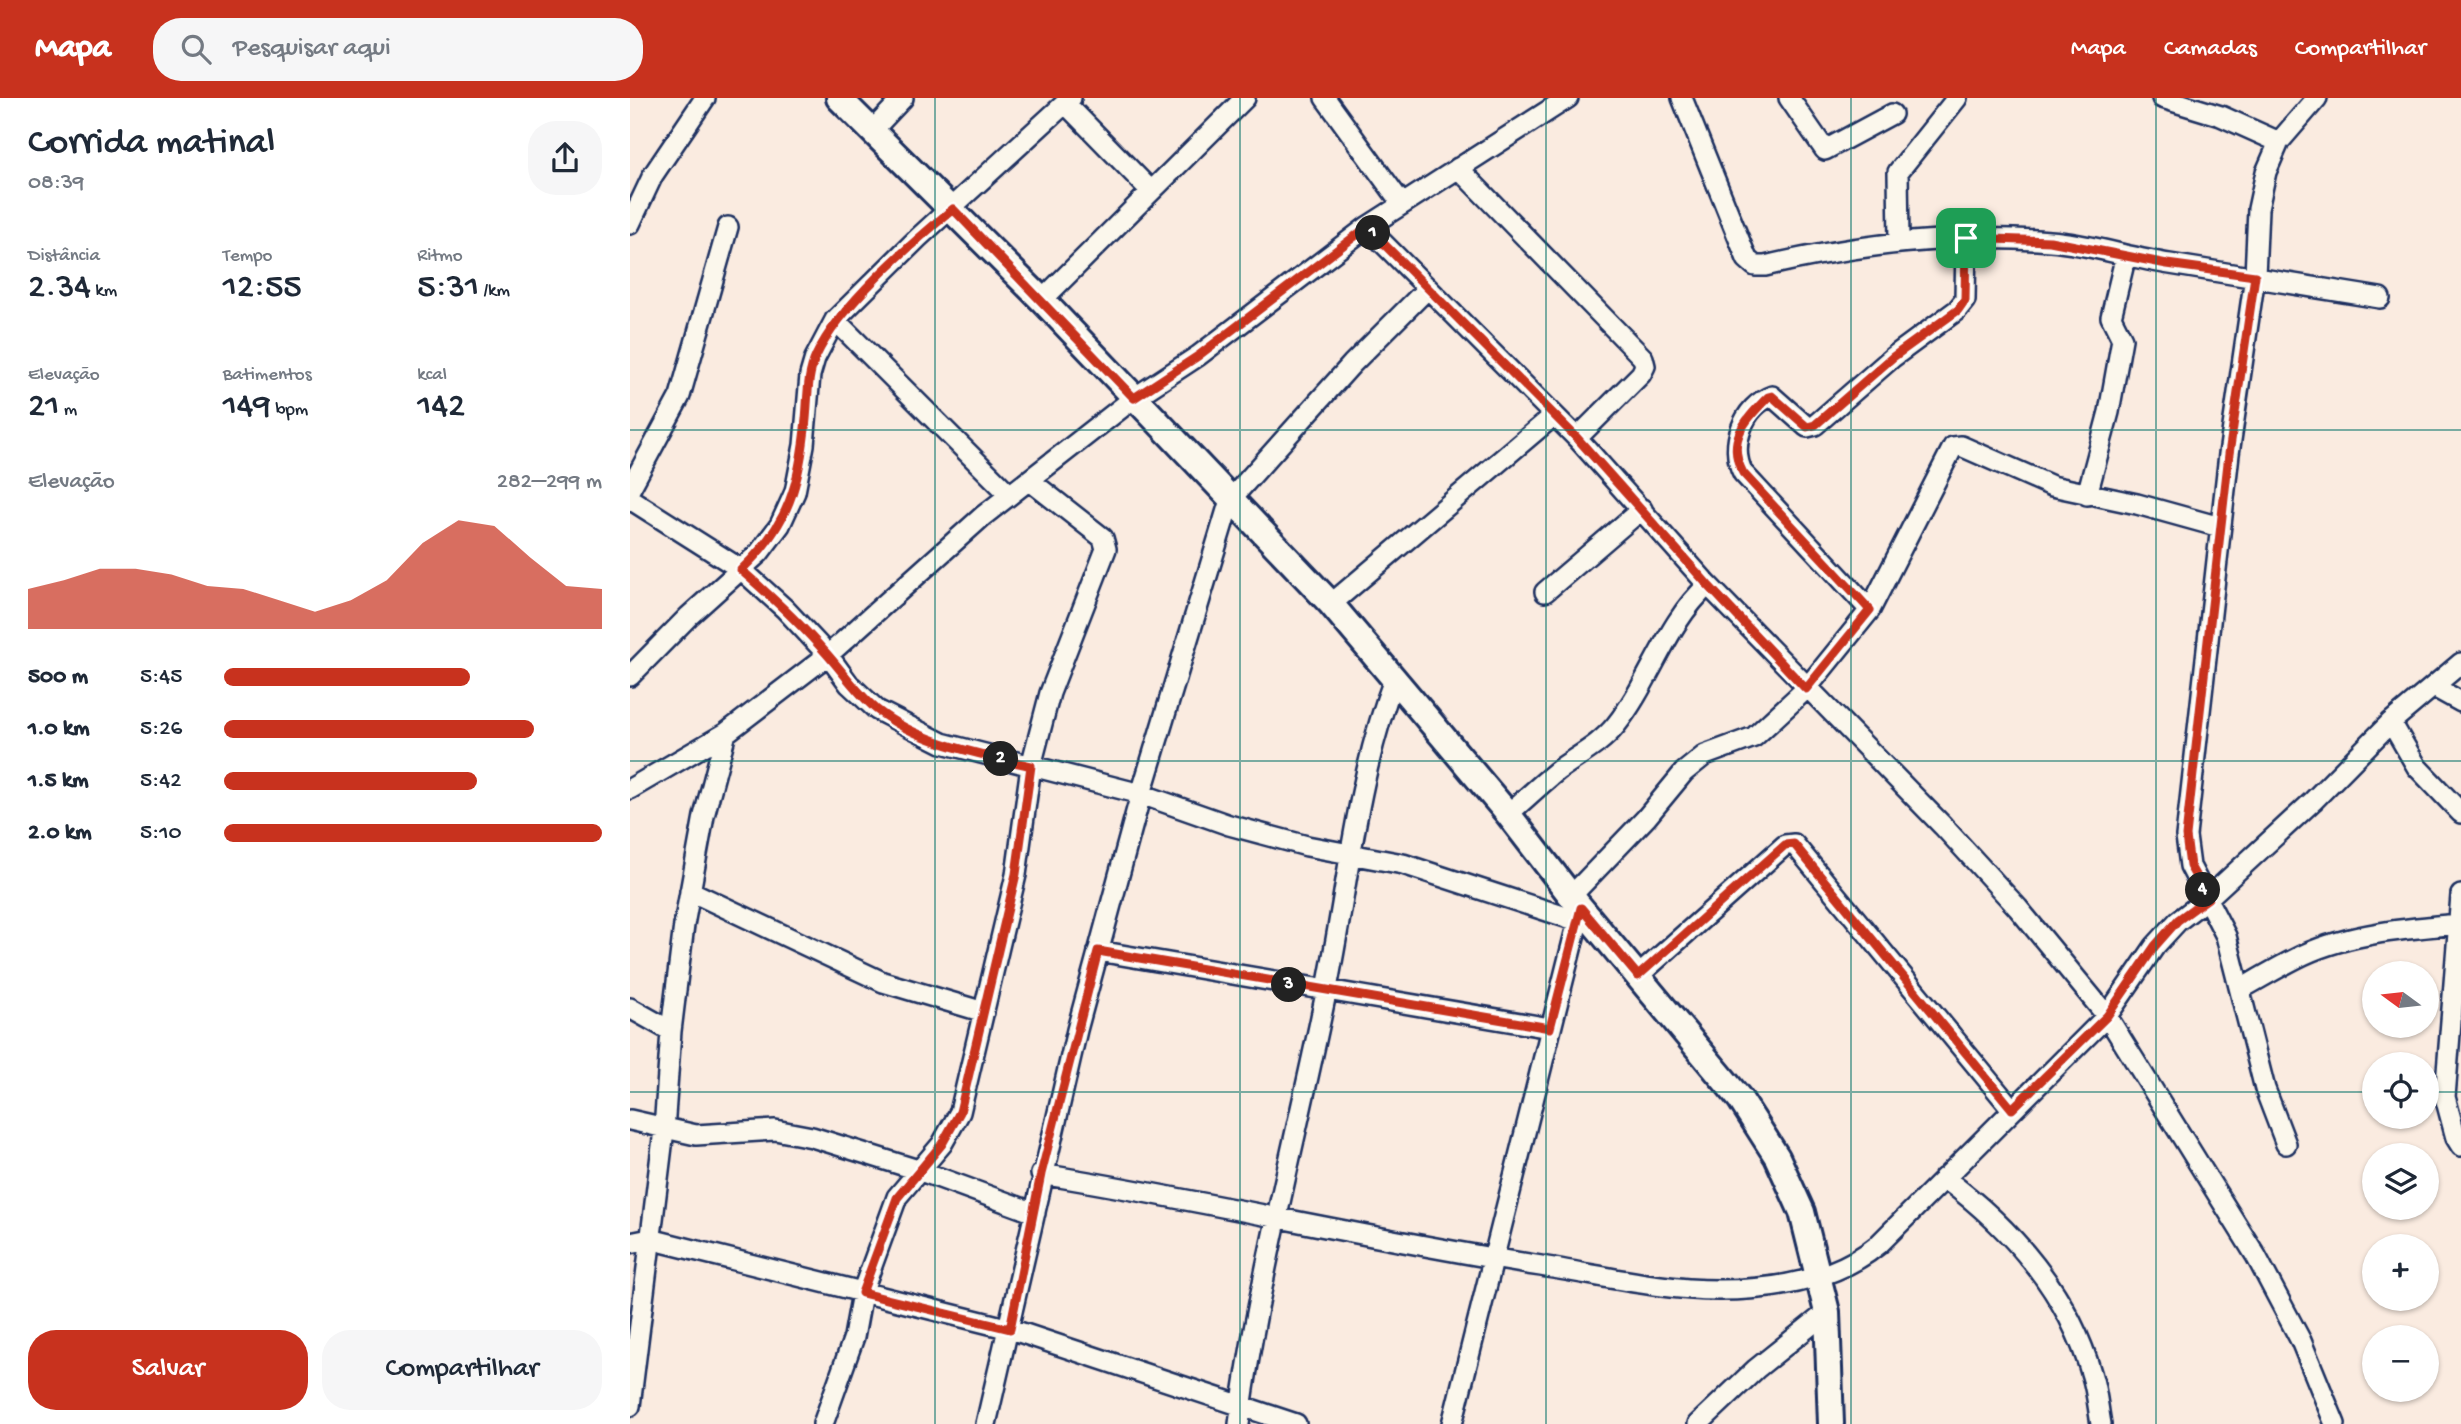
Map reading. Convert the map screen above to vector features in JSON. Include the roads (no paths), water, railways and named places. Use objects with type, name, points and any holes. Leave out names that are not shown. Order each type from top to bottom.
[{"type":"street","points":[[630,224],[653,175],[705,98]]},
{"type":"street","points":[[839,98],[1042,300],[1331,604],[1508,814],[1577,908],[1638,976],[1740,1099],[1777,1157],[1802,1212],[1827,1312],[1831,1424]]},
{"type":"street","points":[[871,132],[903,98]]},
{"type":"street","points":[[1042,300],[1245,98]]},
{"type":"street","points":[[1325,98],[1402,204]]},
{"type":"street","points":[[630,789],[726,733],[828,655],[1010,495],[1134,398],[1198,356],[1367,227],[1568,98]]},
{"type":"street","points":[[1682,98],[1746,259],[1755,266],[1830,251],[1899,242],[1966,238],[2050,241],[2167,264],[2380,298]]},
{"type":"street","points":[[1790,98],[1825,150],[1892,114]]},
{"type":"street","points":[[1899,242],[1898,172],[1957,98]]},
{"type":"street","points":[[2162,98],[2221,116],[2279,142]]},
{"type":"street","points":[[2286,1144],[2265,1089],[2226,936],[2190,866],[2186,836],[2220,527],[2255,276],[2258,209],[2266,172],[2279,142],[2317,98]]},
{"type":"street","points":[[630,676],[689,616],[741,570],[780,525],[795,492],[804,445],[810,375],[835,320],[918,238],[1069,101],[1151,191]]},
{"type":"street","points":[[1458,168],[1643,358],[1645,366],[1641,374],[1577,438]]},
{"type":"street","points":[[630,489],[680,396],[728,227]]},
{"type":"street","points":[[1367,227],[1552,417],[1577,438],[1708,585],[1806,689],[1879,758],[2047,941],[2107,1016],[2256,1256],[2301,1341],[2335,1424]]},
{"type":"street","points":[[1870,610],[1743,473],[1737,452],[1740,425],[1772,396],[1807,427],[1815,425],[1893,357],[1958,310],[1965,300],[1966,238]]},
{"type":"street","points":[[2087,495],[2109,412],[2122,339],[2111,317],[2126,255]]},
{"type":"street","points":[[986,1424],[1010,1329],[1041,1174],[1098,951],[1141,794],[1230,500],[1352,364],[1427,289]]},
{"type":"street","points":[[835,320],[1010,495]]},
{"type":"street","points":[[1331,604],[1552,417]]},
{"type":"street","points":[[1452,1424],[1577,908],[1684,772],[1705,755],[1754,737],[1806,689],[1870,610],[1953,447],[1961,446],[2009,469],[2087,495],[2137,504],[2220,527]]},
{"type":"street","points":[[823,1424],[854,1337],[862,1293],[897,1198],[942,1144],[960,1112],[1016,874],[1031,766],[1050,693],[1107,543],[1029,480]]},
{"type":"street","points":[[630,499],[741,570],[785,609],[828,655],[849,684],[877,710],[942,743],[1141,794],[1229,825],[1351,856],[1403,864],[1577,908]]},
{"type":"street","points":[[1545,592],[1642,509]]},
{"type":"street","points":[[1508,814],[1558,771],[1600,742],[1615,726],[1636,698],[1692,600],[1708,585]]},
{"type":"street","points":[[1041,1174],[1494,1259],[1679,1287],[1719,1290],[1774,1286],[1818,1276],[1862,1258],[2107,1016],[2155,946],[2178,920],[2208,898],[2313,801],[2391,722],[2461,663]]},
{"type":"street","points":[[1240,1416],[1277,1217],[1326,992],[1377,724],[1395,677]]},
{"type":"street","points":[[2434,687],[2461,702]]},
{"type":"street","points":[[2391,722],[2417,767],[2461,813]]},
{"type":"street","points":[[631,1393],[664,1130],[671,1031],[690,891],[704,816],[726,733]]},
{"type":"street","points":[[1638,976],[1785,845],[1794,844],[2012,1109]]},
{"type":"street","points":[[690,891],[883,982],[984,1012]]},
{"type":"street","points":[[2461,895],[2445,1097],[2456,1138],[2461,1146]]},
{"type":"street","points":[[2241,989],[2304,955],[2328,946],[2400,930],[2459,924]]},
{"type":"street","points":[[1098,951],[1326,992],[1550,1028]]},
{"type":"street","points":[[630,1009],[671,1031]]},
{"type":"street","points":[[630,1120],[664,1130],[696,1135],[775,1130],[812,1138],[918,1170],[1035,1213]]},
{"type":"street","points":[[1944,1178],[1978,1204],[2047,1280],[2079,1338],[2093,1377],[2101,1424]]},
{"type":"street","points":[[630,1244],[650,1239],[1010,1329],[1240,1416],[1296,1424]]},
{"type":"street","points":[[1698,1424],[1756,1369],[1827,1312]]}]
